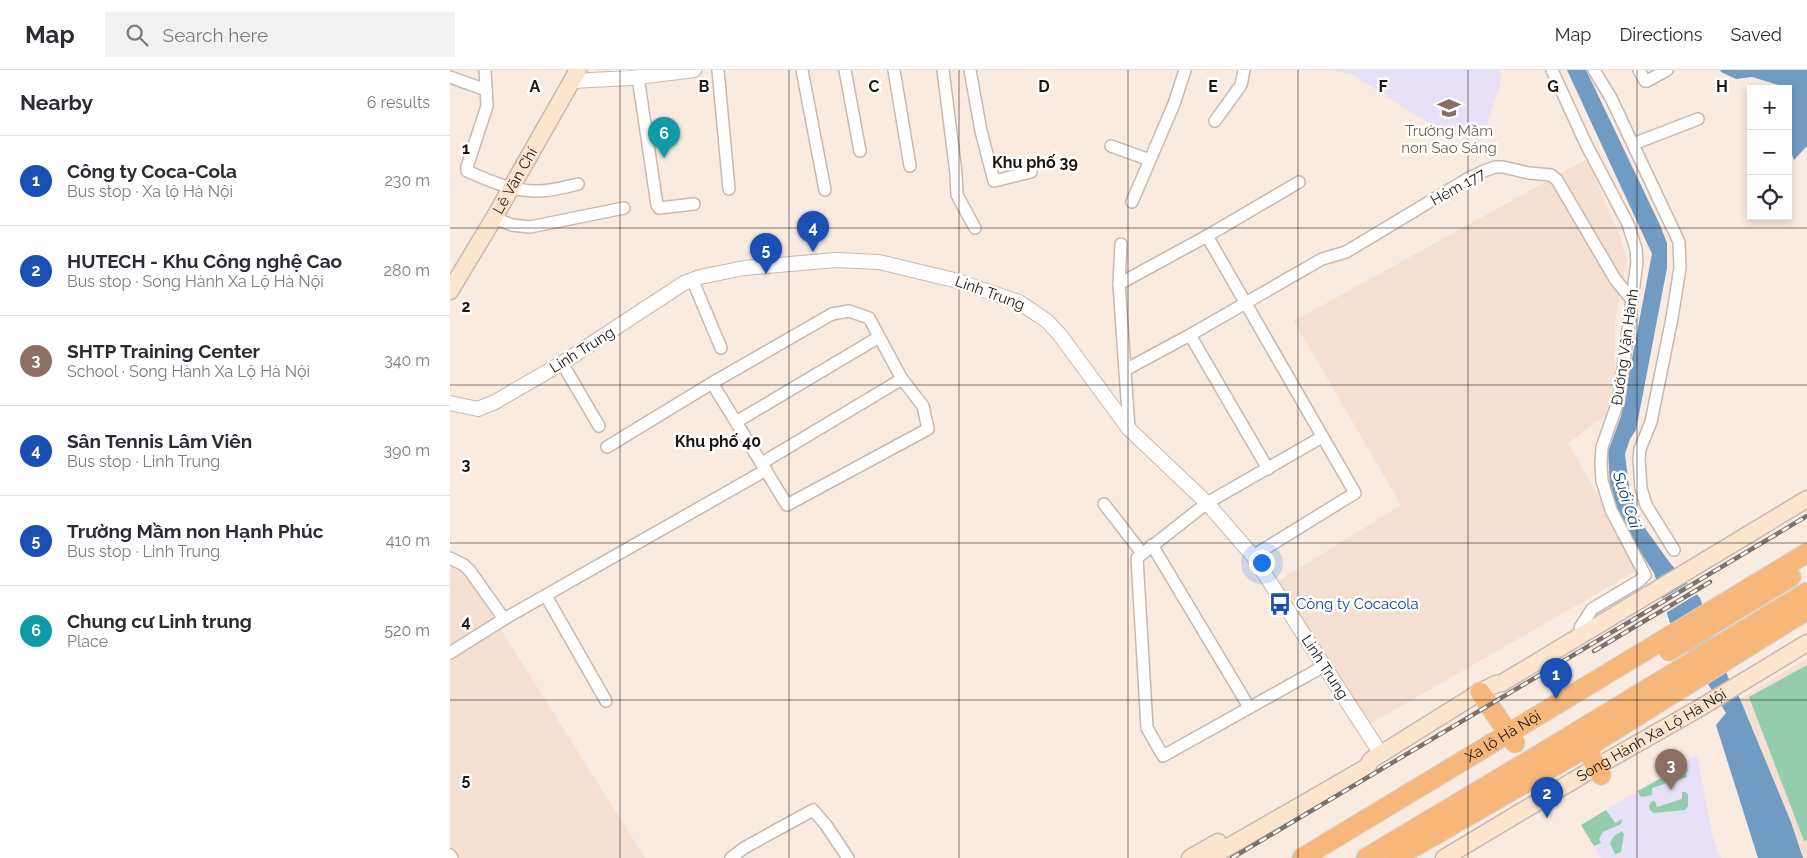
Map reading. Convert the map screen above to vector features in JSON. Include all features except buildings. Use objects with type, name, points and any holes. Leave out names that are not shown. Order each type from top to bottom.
[{"type":"highway","name":"Xa lộ Hà Nội","points":[[1757,591],[1807,553]]},
{"type":"highway","name":"Xa lộ Hà Nội","points":[[1323,858],[1512,738],[1653,653],[1757,591],[1807,567]]},
{"type":"highway","points":[[1366,858],[1671,685],[1775,621],[1807,592]]},
{"type":"highway","points":[[1775,621],[1807,610]]},
{"type":"highway","points":[[1395,858],[1586,748],[1671,685]]},
{"type":"highway","points":[[1488,688],[1512,738]]},
{"type":"highway","name":"Xa lộ Hà Nội","points":[[1302,858],[1512,738]]},
{"type":"highway","points":[[1586,748],[1599,771]]},
{"type":"main road","name":"Lê Văn Chí","points":[[450,291],[494,218],[575,75]]},
{"type":"main road","points":[[1720,548],[1807,492]]},
{"type":"main road","points":[[1209,858],[1367,767],[1376,757],[1488,688],[1502,683],[1635,599],[1807,499]]},
{"type":"main road","points":[[1488,688],[1498,677],[1580,628],[1635,599]]},
{"type":"main road","name":"Song Hành Xa Lộ Hà Nội","points":[[1444,858],[1702,712],[1802,651]]},
{"type":"main road","points":[[1190,858],[1362,760],[1376,757]]},
{"type":"main road","name":"Song Hành Xa Lộ Hà Nội","points":[[1460,858],[1599,771]]},
{"type":"street","points":[[485,70],[487,106],[466,169],[511,188],[540,192],[578,184]]},
{"type":"street","points":[[575,75],[638,77],[694,70]]},
{"type":"street","points":[[718,70],[729,190]]},
{"type":"street","points":[[802,70],[825,190]]},
{"type":"street","points":[[845,70],[860,151]]},
{"type":"street","points":[[894,70],[910,166]]},
{"type":"street","points":[[943,70],[957,195],[975,228]]},
{"type":"street","points":[[970,70],[981,130],[994,181],[1030,172]]},
{"type":"street","points":[[1132,202],[1174,104],[1185,70]]},
{"type":"street","points":[[1215,121],[1240,85],[1244,70]]},
{"type":"street","name":"Đường Vận Hành","points":[[1552,70],[1586,144],[1628,224],[1636,249],[1637,262],[1619,399],[1602,447],[1601,463],[1602,481],[1611,510],[1645,575],[1640,581],[1592,609],[1580,628]]},
{"type":"street","points":[[1594,70],[1611,98],[1675,231],[1680,253],[1680,268],[1672,318],[1650,422],[1640,449],[1639,459],[1641,488],[1646,506],[1674,550]]},
{"type":"street","points":[[1639,70],[1645,81],[1647,81],[1667,70]]},
{"type":"street","points":[[450,77],[486,90]]},
{"type":"street","points":[[638,77],[657,205],[659,208],[694,204]]},
{"type":"street","points":[[1633,144],[1698,119]]},
{"type":"street","points":[[1111,146],[1150,160]]},
{"type":"street","name":"Hẻm 177","points":[[1125,370],[1246,304],[1319,261],[1346,252],[1469,178],[1495,167],[1503,166],[1530,173],[1551,175],[1558,180],[1615,279],[1632,300]]},
{"type":"street","points":[[1119,284],[1207,236],[1299,182]]},
{"type":"street","points":[[494,218],[512,226],[530,227],[624,208]]},
{"type":"street","points":[[1207,236],[1355,493],[1253,556]]},
{"type":"street","points":[[1121,244],[1119,284],[1129,429]]},
{"type":"street","name":"Linh Trung","points":[[450,403],[478,409],[495,402],[562,363],[677,287],[692,279],[744,268],[803,262],[858,260],[879,262],[954,280],[1000,294],[1020,302],[1048,321],[1129,429],[1207,503],[1253,556],[1324,666],[1376,757]]},
{"type":"street","points":[[692,279],[721,348]]},
{"type":"street","points":[[607,447],[712,383],[832,314],[849,311],[869,318],[902,379],[923,406],[928,429],[787,505],[712,383]]},
{"type":"street","points":[[1190,335],[1268,469]]},
{"type":"street","points":[[736,422],[879,337]]},
{"type":"street","points":[[562,363],[599,426]]},
{"type":"street","points":[[450,653],[504,619],[764,466],[902,379]]},
{"type":"street","points":[[1322,437],[1207,503],[1137,558],[1147,728],[1163,756],[1324,666]]},
{"type":"street","points":[[1104,504],[1142,553]]},
{"type":"street","points":[[1152,545],[1249,707]]},
{"type":"street","points":[[450,558],[464,565],[470,571],[504,619]]},
{"type":"street","points":[[546,596],[606,701]]},
{"type":"street","points":[[731,858],[744,848],[813,810],[826,825],[848,858]]},
{"type":"shaded area","name":"Trường Mầm non Sao Sáng","points":[[1331,70],[1501,70],[1500,85],[1481,141],[1442,132],[1351,74]]},
{"type":"shaded area","points":[[1587,159],[1620,237],[1627,259],[1615,322],[1615,409],[1568,443],[1640,569],[1368,725],[1277,582],[1401,505],[1294,321]]},
{"type":"shaded area","points":[[450,564],[461,569],[467,576],[645,858],[450,858]]},
{"type":"shaded area","points":[[1807,658],[1807,858],[1803,858],[1791,822],[1740,699]]},
{"type":"shaded area","points":[[1697,755],[1713,838],[1721,858],[1601,858],[1581,825]]},
{"type":"green space","points":[[1807,665],[1807,840],[1804,841],[1749,697]]},
{"type":"green space","points":[[1686,764],[1687,777],[1652,788],[1652,795],[1640,796],[1638,791]]},
{"type":"green space","points":[[1682,792],[1686,792],[1688,795],[1688,806],[1685,810],[1654,813],[1650,810],[1651,802],[1655,801],[1657,807],[1682,799]]},
{"type":"green space","points":[[1606,810],[1615,823],[1622,819],[1621,824],[1603,832],[1599,839],[1601,843],[1594,846],[1581,825]]},
{"type":"green space","points":[[1622,831],[1624,834],[1621,852],[1615,854],[1610,843],[1614,836]]},
{"type":"water","name":"Suối Cái","points":[[1567,70],[1586,70],[1667,243],[1667,268],[1636,430],[1630,439],[1625,454],[1630,495],[1642,524],[1670,563],[1700,598],[1728,677],[1740,699],[1791,822],[1803,858],[1758,858],[1716,725],[1726,713],[1670,623],[1654,573],[1632,539],[1618,511],[1610,484],[1608,452],[1621,416],[1652,254]]},
{"type":"water","points":[[1720,70],[1807,70],[1807,146],[1794,160],[1792,154],[1792,85],[1778,85],[1752,77],[1736,79]]},
{"type":"pier","points":[[1690,582],[1699,593],[1664,614],[1660,600]]},
{"type":"railway","points":[[1232,858],[1807,516]]},
{"type":"railway","points":[[1594,651],[1710,582]]},
{"type":"place","name":"Trường Mầm non Sao Sáng","points":[[1449,108]]},
{"type":"place","name":"Chung cư Linh trung","points":[[664,158]]},
{"type":"place","name":"Sân Tennis Lâm Viên","points":[[813,252]]},
{"type":"place","name":"Trường Mầm non Hạnh Phúc","points":[[766,274]]},
{"type":"place","name":"Công ty Cocacola","points":[[1280,604]]},
{"type":"place","name":"Công ty Coca-Cola","points":[[1556,699]]},
{"type":"place","name":"SHTP Training Center","points":[[1671,790]]},
{"type":"place","name":"HUTECH - Khu Công nghệ Cao","points":[[1547,818]]},
{"type":"district","name":"Khu phố 39","points":[[1035,162]]},
{"type":"district","name":"Khu phố 40","points":[[718,441]]}]
